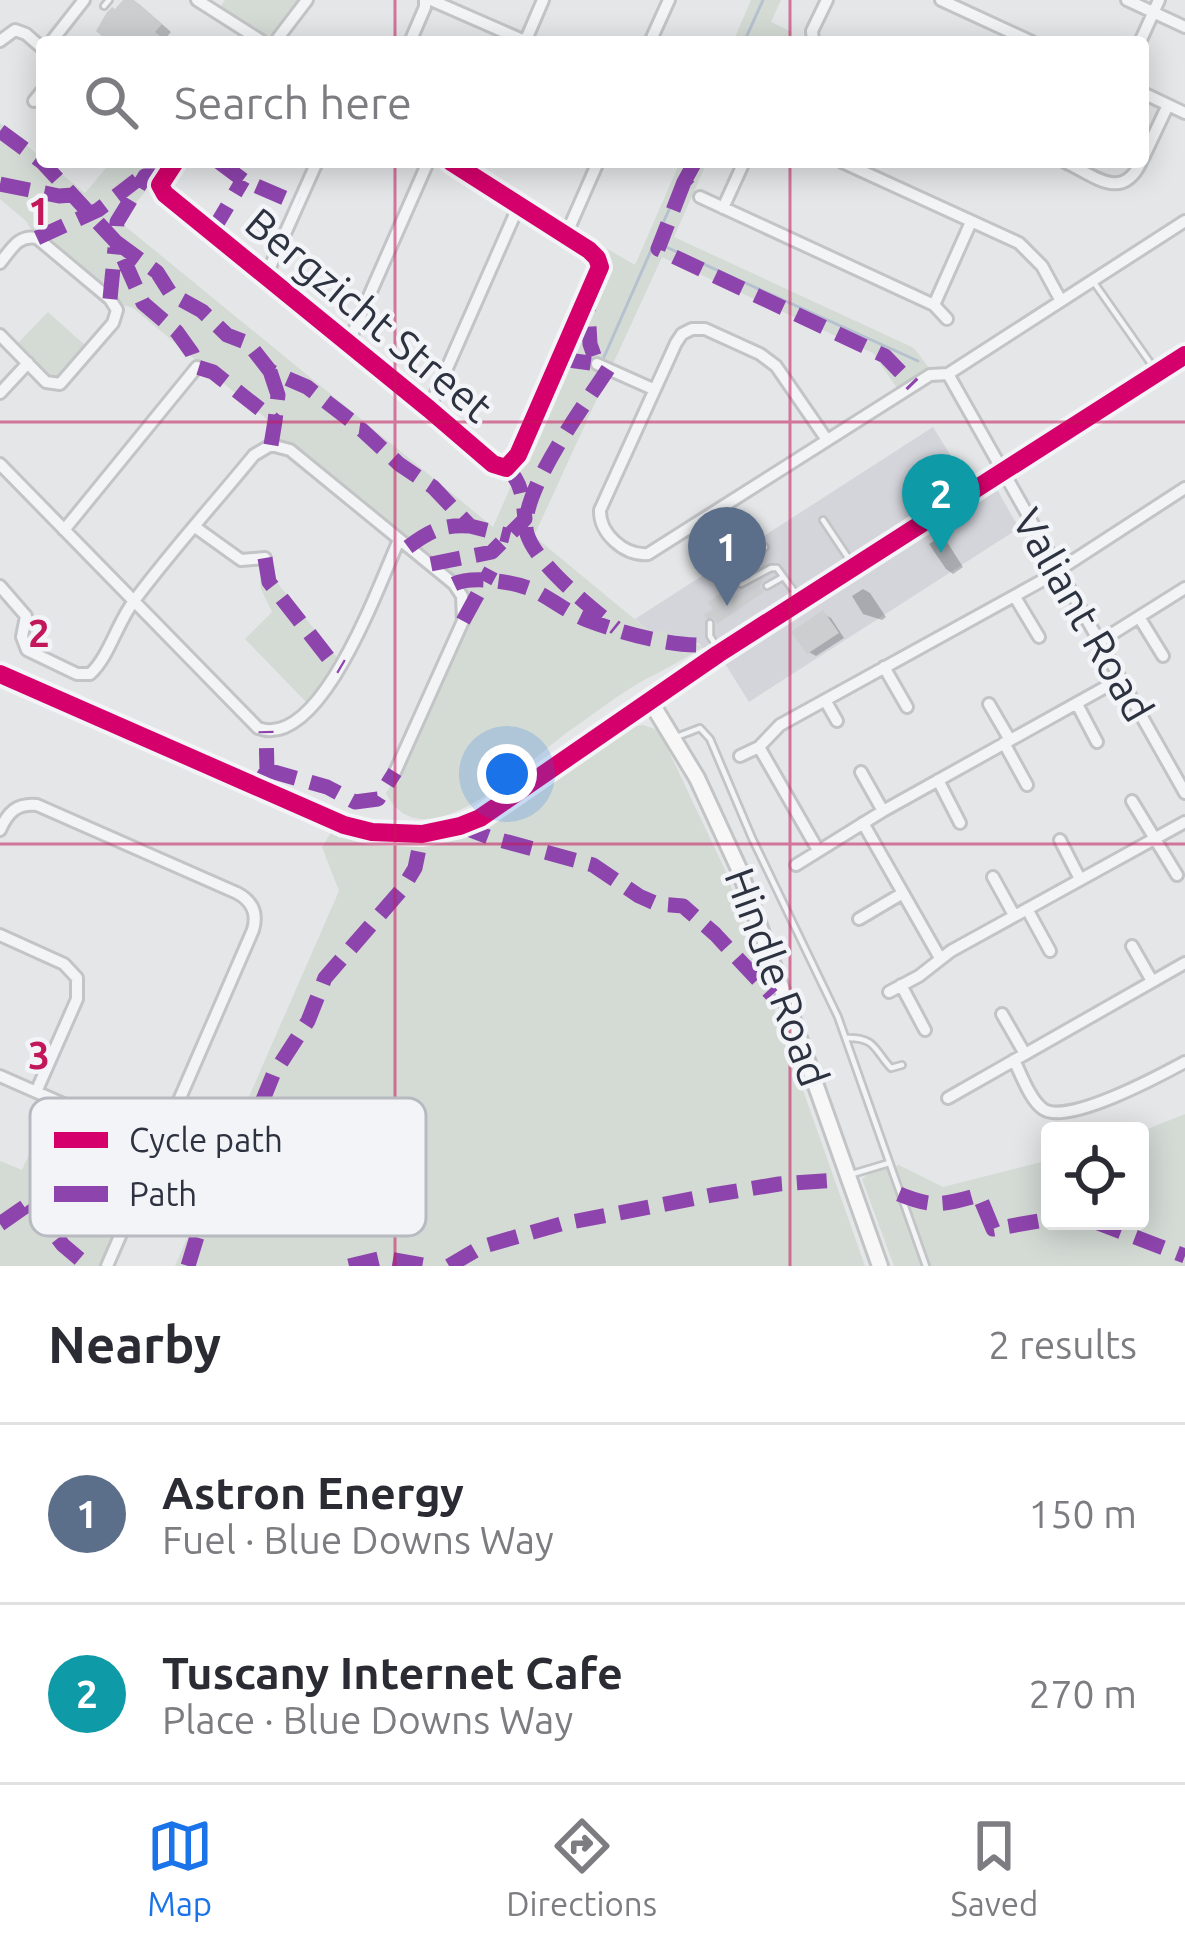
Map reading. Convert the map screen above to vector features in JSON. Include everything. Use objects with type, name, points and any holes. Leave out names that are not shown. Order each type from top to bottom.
[{"type":"street","points":[[196,0],[253,36]]},
{"type":"street","points":[[279,36],[307,0]]},
{"type":"street","points":[[413,36],[428,0],[511,36]]},
{"type":"street","points":[[528,36],[543,0]]},
{"type":"street","points":[[653,36],[669,0]]},
{"type":"street","points":[[812,36],[827,0]]},
{"type":"street","points":[[940,0],[1019,36]]},
{"type":"street","points":[[1127,0],[1156,6],[1185,27]]},
{"type":"street","points":[[55,36],[80,1]]},
{"type":"street","points":[[1143,36],[1156,6]]},
{"type":"street","points":[[0,40],[15,30],[36,43]]},
{"type":"street","points":[[1149,96],[1185,112]]},
{"type":"street","points":[[1149,145],[1168,105]]},
{"type":"street","name":"Bergzicht Street","points":[[170,168],[160,185],[164,194],[493,464],[506,467],[518,455],[600,267],[597,258],[566,235]]},
{"type":"street","points":[[266,276],[314,168]]},
{"type":"street","points":[[348,344],[425,168]]},
{"type":"street","points":[[471,168],[566,235],[595,168]]},
{"type":"street","points":[[723,208],[741,168]]},
{"type":"street","points":[[855,168],[1018,244],[1033,255],[1061,301]]},
{"type":"street","points":[[1078,168],[1121,184],[1138,168]]},
{"type":"street","points":[[700,197],[934,305],[947,319]]},
{"type":"street","points":[[429,409],[519,205]]},
{"type":"street","points":[[827,440],[776,366],[706,329],[692,328],[682,334],[653,389],[600,510],[603,529],[634,555],[651,552],[930,375],[948,374],[1185,221]]},
{"type":"street","points":[[934,305],[971,222]]},
{"type":"street","points":[[0,263],[24,237],[37,238],[117,310],[113,323],[60,384],[46,382],[0,335]]},
{"type":"street","points":[[0,674],[332,820],[396,834],[460,826],[499,807],[650,699],[1183,360]]},
{"type":"street","points":[[0,393],[28,363]]},
{"type":"street","points":[[597,364],[653,389]]},
{"type":"street","points":[[64,530],[196,367]]},
{"type":"street","name":"Valiant Road","points":[[948,374],[1120,680],[1180,772],[1185,793]]},
{"type":"street","points":[[0,586],[26,616],[22,637],[27,650],[90,674],[134,601],[254,454],[271,445],[290,449],[454,584],[462,596],[463,620],[394,772]]},
{"type":"street","points":[[0,464],[258,728],[273,732],[283,731],[343,667],[399,540]]},
{"type":"street","points":[[740,756],[759,746],[776,728],[1015,597],[1185,488]]},
{"type":"street","points":[[195,526],[242,560],[265,558]]},
{"type":"street","points":[[1099,642],[1185,588]]},
{"type":"street","points":[[1015,597],[1039,637]]},
{"type":"street","points":[[1138,617],[1163,656]]},
{"type":"street","points":[[884,667],[907,707]]},
{"type":"street","points":[[796,865],[883,811],[1120,680]]},
{"type":"street","name":"Hindle Road","points":[[650,699],[697,778],[739,869],[880,1266]]},
{"type":"street","points":[[825,700],[837,722]]},
{"type":"street","points":[[989,704],[1027,785]]},
{"type":"street","points":[[1077,704],[1097,742]]},
{"type":"street","points":[[759,746],[818,850]]},
{"type":"street","points":[[860,772],[883,811]]},
{"type":"street","points":[[938,780],[960,823]]},
{"type":"street","points":[[1132,801],[1178,875]]},
{"type":"street","points":[[0,830],[17,807],[37,805],[237,892],[250,904],[253,930],[180,1098]]},
{"type":"street","points":[[925,1030],[895,989],[1014,915],[1185,822]]},
{"type":"street","points":[[863,823],[940,958]]},
{"type":"street","points":[[1060,840],[1080,879]]},
{"type":"street","points":[[993,877],[1014,915]]},
{"type":"street","points":[[859,919],[904,893]]},
{"type":"street","points":[[1027,909],[1050,951]]},
{"type":"street","points":[[0,935],[64,964],[77,978],[77,999],[37,1092]]},
{"type":"street","points":[[1132,946],[1152,981]]},
{"type":"street","points":[[948,1098],[1185,963]]},
{"type":"street","points":[[1001,1014],[1041,1108],[1055,1114],[1124,1092],[1185,1062]]},
{"type":"street","points":[[0,1076],[51,1098]]},
{"type":"street","points":[[106,1266],[119,1236]]},
{"type":"lane","points":[[1093,280],[1157,373]]},
{"type":"lane","points":[[823,520],[855,568]]},
{"type":"lane","points":[[765,547],[733,570],[734,581],[743,584],[773,567],[802,602]]},
{"type":"lane","points":[[767,586],[785,577]]},
{"type":"lane","points":[[710,623],[710,636],[721,653]]},
{"type":"lane","points":[[674,739],[696,728],[707,734],[735,792],[752,838],[828,992],[926,1266]]},
{"type":"lane","points":[[846,1038],[868,1041],[887,1065],[902,1065]]},
{"type":"lane","points":[[848,1176],[890,1163]]},
{"type":"shaded area","points":[[225,0],[302,0],[276,32],[266,36],[219,9]]},
{"type":"shaded area","points":[[751,0],[781,0],[771,22],[792,32],[790,36],[736,36]]},
{"type":"shaded area","points":[[0,123],[36,153],[36,168],[54,168],[85,193],[106,168],[164,168],[120,222],[493,527],[605,271],[601,252],[604,247],[635,265],[677,168],[704,168],[674,237],[914,348],[929,368],[897,388],[873,353],[662,257],[534,536],[650,632],[665,631],[703,647],[617,697],[478,801],[451,814],[425,819],[403,813],[386,793],[467,622],[469,606],[461,584],[289,443],[277,439],[269,421],[133,308],[120,304],[0,199]]},
{"type":"shaded area","points":[[48,312],[87,347],[59,379],[48,376],[17,344]]},
{"type":"shaded area","points":[[933,427],[972,490],[991,479],[1019,528],[749,702],[719,654],[711,659],[700,644],[650,632],[635,619]]},
{"type":"shaded area","points":[[271,575],[339,660],[306,702],[245,639],[272,612],[260,579]]},
{"type":"shaded area","points":[[630,727],[655,729],[663,739],[726,872],[865,1266],[175,1266],[188,1236],[426,1236],[426,1098],[248,1098],[339,891],[322,847],[332,831],[395,845],[448,839],[474,829]]},
{"type":"shaded area","points":[[1185,1114],[1185,1266],[894,1266],[862,1179],[870,1172],[899,1165],[943,1187],[1041,1162],[1041,1230],[1149,1230],[1149,1128]]},
{"type":"shaded area","points":[[30,1152],[30,1236],[114,1236],[101,1266],[0,1266],[0,1161],[22,1170]]},
{"type":"building","points":[[123,0],[134,0],[162,24],[155,32],[160,36],[102,36],[96,31],[107,12]]},
{"type":"building","points":[[763,580],[764,592],[717,624],[714,618],[706,618],[704,614],[713,609],[708,602],[721,593],[726,601]]},
{"type":"building","points":[[823,610],[839,633],[807,654],[791,632]]},
{"type":"waterway","points":[[747,36],[763,0]]},
{"type":"waterway","points":[[604,357],[687,168]]},
{"type":"waterway","points":[[655,242],[918,361]]},
{"type":"marked path","points":[[0,131],[36,158]]},
{"type":"marked path","points":[[48,168],[116,242],[143,303],[177,332],[197,367],[213,372],[275,421],[271,445]]},
{"type":"marked path","points":[[227,168],[298,204]]},
{"type":"marked path","points":[[692,168],[684,182],[700,197]]},
{"type":"marked path","points":[[162,176],[145,176],[117,222],[116,242],[157,272],[171,294],[202,311],[227,335],[248,343],[270,371],[307,387],[350,420],[355,429],[433,487],[470,526],[510,536]]},
{"type":"marked path","points":[[37,238],[98,210],[137,180]]},
{"type":"marked path","points":[[212,232],[243,180]]},
{"type":"marked path","points":[[684,182],[658,249],[885,356],[913,385]]},
{"type":"marked path","points":[[0,184],[73,195]]},
{"type":"marked path","points":[[110,299],[115,248]]},
{"type":"marked path","points":[[561,359],[597,364],[590,344],[588,308]]},
{"type":"marked path","points":[[608,369],[542,474],[526,517],[527,534],[541,559],[616,628]]},
{"type":"marked path","points":[[270,371],[278,395],[275,421]]},
{"type":"marked path","points":[[431,564],[492,552],[525,519],[519,484],[506,468]]},
{"type":"marked path","points":[[408,547],[437,530],[470,526]]},
{"type":"marked path","points":[[265,558],[269,582],[330,660],[342,667]]},
{"type":"marked path","points":[[463,621],[491,570]]},
{"type":"marked path","points":[[454,584],[484,580],[519,585],[615,630],[708,645]]},
{"type":"marked path","points":[[263,777],[266,731]]},
{"type":"marked path","points":[[267,770],[327,787],[355,802],[378,799],[395,772]]},
{"type":"marked path","points":[[460,826],[593,865],[639,896],[657,904],[683,906],[772,995]]},
{"type":"marked path","points":[[264,1098],[308,1021],[325,978],[415,868],[422,834]]},
{"type":"marked path","points":[[449,1266],[481,1247],[561,1224],[779,1184],[838,1180]]},
{"type":"marked path","points":[[899,1194],[939,1204],[979,1195],[993,1229],[1041,1221]]},
{"type":"marked path","points":[[0,1224],[30,1203]]},
{"type":"marked path","points":[[1117,1230],[1185,1256]]},
{"type":"marked path","points":[[56,1236],[88,1266]]},
{"type":"marked path","points":[[188,1266],[197,1236]]},
{"type":"marked path","points":[[349,1266],[383,1258],[429,1266]]},
{"type":"cycle path","points":[[171,168],[160,185],[165,194],[493,464],[506,468],[518,455],[600,267],[589,250],[460,168]]},
{"type":"cycle path","points":[[0,674],[344,825],[372,832],[422,834],[460,826],[480,818],[718,654],[1185,355]]},
{"type":"place","name":"Tuscany Internet Cafe","points":[[941,553]]},
{"type":"place","name":"Astron Energy","points":[[727,606]]}]
